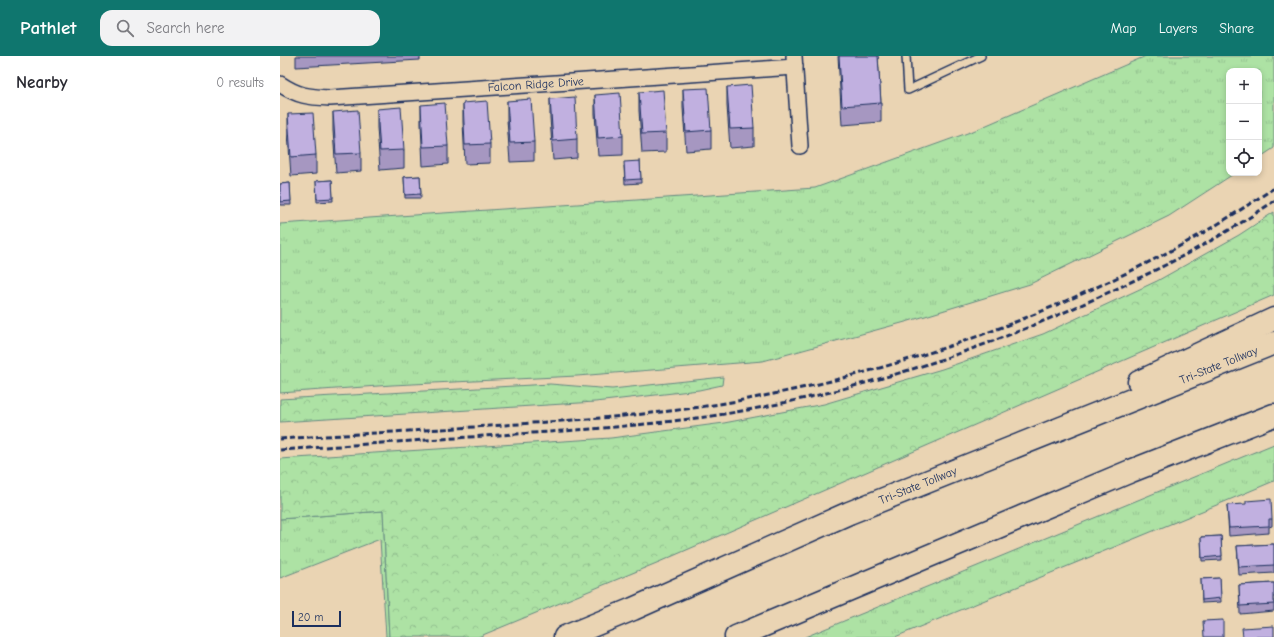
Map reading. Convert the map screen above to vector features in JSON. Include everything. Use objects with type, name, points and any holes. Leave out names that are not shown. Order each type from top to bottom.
[{"type":"highway","points":[[849,514],[1064,418],[1274,319]]},
{"type":"highway","name":"Tri-State Tollway","points":[[564,637],[633,609],[849,514],[1274,343]]},
{"type":"highway","points":[[736,637],[1124,474],[1274,415]]},
{"type":"street","name":"Falcon Ridge Drive","points":[[280,84],[302,96],[330,98],[794,62]]},
{"type":"street","points":[[794,62],[800,146]]},
{"type":"lane","points":[[906,56],[908,90],[981,56]]},
{"type":"green space","points":[[1146,56],[1274,56],[1274,148],[1262,156],[1262,68],[1226,68],[1226,176],[1230,176],[1169,216],[1030,284],[909,321],[763,361],[577,376],[392,385],[280,393],[280,224],[815,188],[973,131]]},
{"type":"green space","points":[[1274,212],[1274,295],[659,562],[478,637],[389,637],[383,511],[280,519],[280,459],[611,438],[724,423],[824,404],[942,369],[1043,334],[1157,281],[1239,235]]},
{"type":"green space","points":[[723,377],[722,385],[699,390],[595,402],[280,422],[280,399],[550,384],[612,389]]},
{"type":"green space","points":[[1274,444],[1274,481],[1224,502],[895,637],[805,637]]},
{"type":"green space","points":[[383,511],[389,637],[385,637],[380,539],[280,578],[280,519]]},
{"type":"building","points":[[839,56],[878,56],[881,103],[842,106]]},
{"type":"building","points":[[751,85],[754,128],[730,129],[727,87]]},
{"type":"building","points":[[708,88],[711,130],[686,132],[683,89]]},
{"type":"building","points":[[663,90],[666,133],[642,134],[639,92]]},
{"type":"building","points":[[620,93],[623,136],[598,138],[595,95]]},
{"type":"building","points":[[575,97],[577,139],[553,141],[550,99]]},
{"type":"building","points":[[531,99],[534,142],[510,143],[507,101]]},
{"type":"building","points":[[487,101],[490,144],[465,145],[463,103]]},
{"type":"building","points":[[445,103],[448,146],[423,147],[421,105]]},
{"type":"building","points":[[401,107],[404,150],[380,151],[377,109]]},
{"type":"building","points":[[358,110],[361,153],[336,154],[333,112]]},
{"type":"building","points":[[313,113],[316,155],[291,157],[288,114]]},
{"type":"building","points":[[640,161],[641,179],[625,180],[624,162]]},
{"type":"building","points":[[420,176],[421,194],[405,195],[404,177]]},
{"type":"building","points":[[332,180],[333,198],[317,199],[316,181]]},
{"type":"building","points":[[290,183],[291,201],[280,202],[280,184]]},
{"type":"building","points":[[1271,499],[1272,519],[1269,519],[1269,526],[1229,528],[1227,505],[1246,504],[1246,501]]},
{"type":"building","points":[[1221,536],[1222,556],[1202,558],[1201,537]]},
{"type":"building","points":[[1274,544],[1274,565],[1239,567],[1237,546]]},
{"type":"building","points":[[1220,578],[1221,598],[1202,600],[1201,579]]},
{"type":"building","points":[[1274,583],[1274,604],[1240,606],[1239,585]]},
{"type":"building","points":[[1223,620],[1223,637],[1204,637],[1203,621]]},
{"type":"building","points":[[1274,626],[1274,637],[1243,637],[1242,628]]},
{"type":"railway","points":[[280,439],[635,415],[713,405],[774,394],[834,380],[951,346],[1008,325],[1065,301],[1121,276],[1176,248],[1214,227],[1274,188]]},
{"type":"railway","points":[[280,450],[552,432],[685,420],[763,407],[813,396],[913,369],[962,353],[1058,315],[1127,284],[1213,240],[1274,201]]}]
